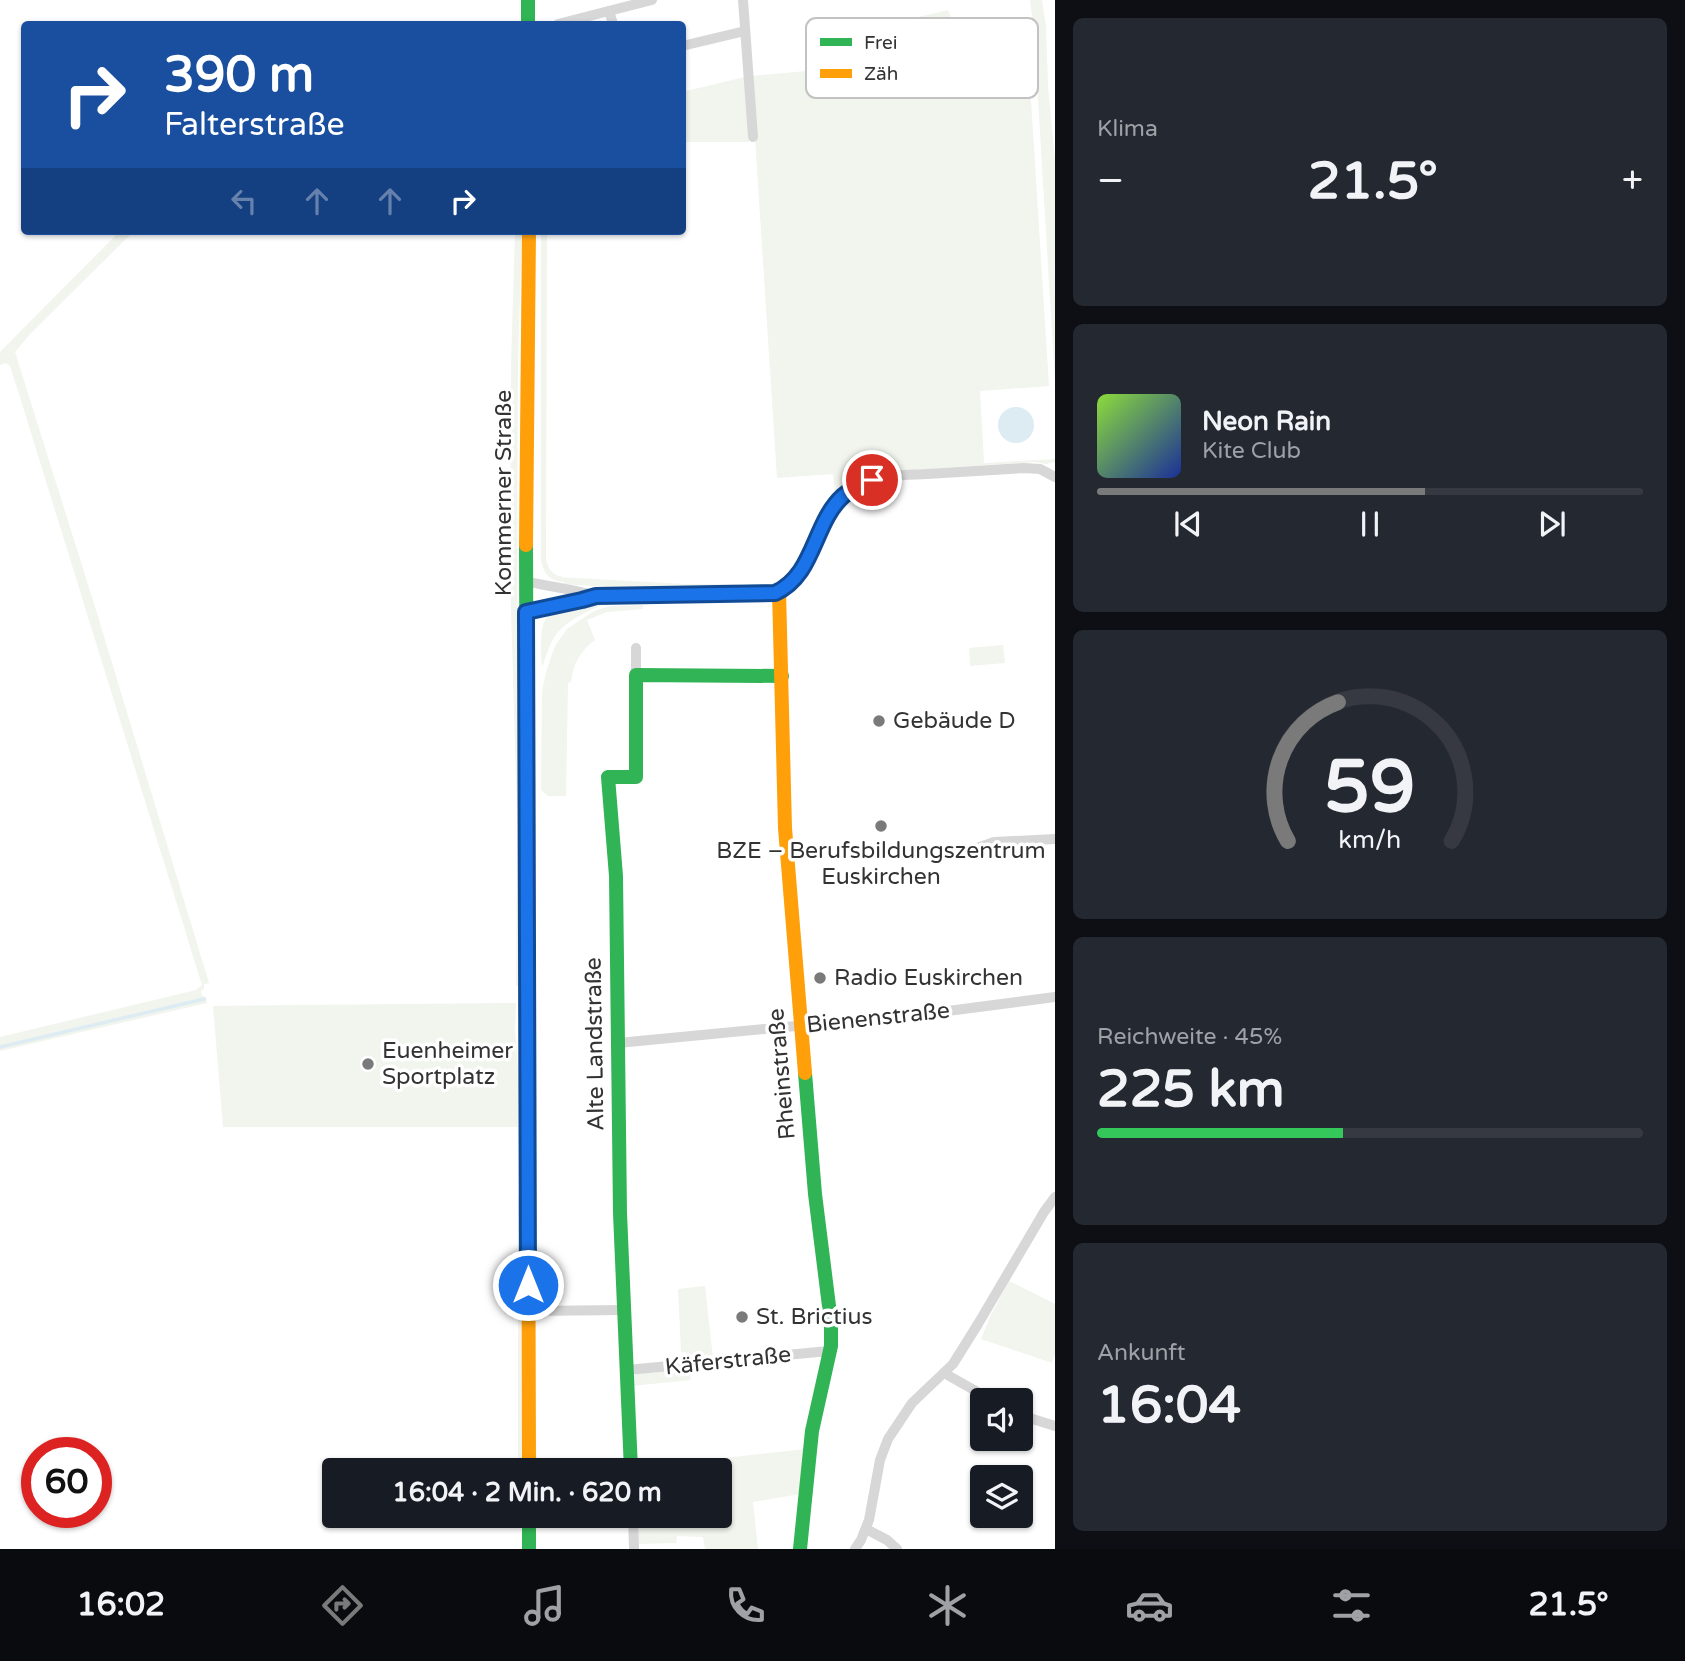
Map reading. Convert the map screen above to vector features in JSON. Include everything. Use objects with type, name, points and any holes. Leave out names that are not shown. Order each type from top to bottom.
[{"type":"street","points":[[528,0],[528,21]]},
{"type":"street","points":[[570,21],[652,0]]},
{"type":"street","points":[[743,0],[752,137]]},
{"type":"street","points":[[609,11],[612,21]]},
{"type":"street","points":[[686,45],[745,31]]},
{"type":"street","name":"Kommerner Straße","points":[[529,235],[526,581],[529,1458]]},
{"type":"street","points":[[526,612],[596,596],[762,594],[779,591],[799,574],[834,506],[843,496],[863,483],[891,476],[1024,468],[1040,468],[1054,476]]},
{"type":"street","points":[[526,581],[596,596]]},
{"type":"street","name":"Rheinstraße","points":[[779,591],[785,828],[815,1194],[831,1310],[831,1346],[812,1431],[800,1549]]},
{"type":"street","points":[[636,648],[636,675],[782,676]]},
{"type":"street","name":"Alte Landstraße","points":[[631,1458],[620,1213],[616,876],[608,777],[636,777],[636,675]]},
{"type":"street","points":[[966,852],[994,842],[1055,839]]},
{"type":"street","name":"Bienenstraße","points":[[618,1043],[801,1027],[818,1028],[1055,997]]},
{"type":"street","points":[[855,1549],[866,1529],[880,1460],[888,1439],[920,1393],[953,1364],[1055,1197]]},
{"type":"street","points":[[528,1311],[625,1310]]},
{"type":"street","name":"Käferstraße","points":[[627,1370],[829,1351]]},
{"type":"street","points":[[944,1373],[970,1389]]},
{"type":"street","points":[[1033,1419],[1055,1426]]},
{"type":"street","points":[[529,1528],[529,1549]]},
{"type":"street","points":[[633,1528],[634,1549]]},
{"type":"street","points":[[866,1529],[887,1540],[897,1549]]},
{"type":"shaded area","points":[[1030,0],[1042,0],[1055,160],[1055,383],[1038,98],[1038,18],[1032,18]]},
{"type":"shaded area","points":[[948,10],[951,18],[914,18]]},
{"type":"shaded area","points":[[806,71],[806,98],[1031,98],[1049,386],[980,391],[984,463],[1055,459],[1055,462],[881,472],[860,478],[835,495],[833,474],[777,478],[751,76]]},
{"type":"shaded area","points":[[745,77],[749,142],[686,142],[686,91]]},
{"type":"shaded area","points":[[116,235],[130,235],[15,352],[209,983],[204,984],[201,991],[207,1003],[0,1051],[0,1037],[196,990],[202,985],[10,366],[6,363],[0,365],[0,352]]},
{"type":"shaded area","points":[[515,235],[522,235],[518,360],[517,585],[522,944],[519,945],[519,986],[516,986],[517,813],[510,575]]},
{"type":"shaded area","points":[[541,235],[547,235],[548,566],[553,573],[564,577],[685,584],[739,584],[739,589],[631,589],[564,584],[545,572],[541,559]]},
{"type":"shaded area","points":[[1016,407],[1029,412],[1034,425],[1029,438],[1016,443],[1003,438],[998,425],[1003,412]]},
{"type":"shaded area","points":[[739,584],[773,584],[773,586]]},
{"type":"shaded area","points":[[608,602],[566,624],[551,643],[542,667],[542,631],[547,617],[563,608]]},
{"type":"shaded area","points":[[643,605],[643,609],[607,612],[587,620],[595,640],[578,658],[571,682],[568,683],[566,796],[548,796],[541,790],[542,691],[555,646],[567,629],[594,611],[610,606]]},
{"type":"shaded area","points":[[1003,645],[1005,663],[970,666],[969,648]]},
{"type":"shaded area","name":"Euenheimer Sportplatz","points":[[516,1003],[518,1127],[223,1127],[213,1006]]},
{"type":"shaded area","points":[[518,1197],[520,1197],[522,1458],[518,1458]]},
{"type":"shaded area","points":[[1009,1281],[1055,1304],[1055,1355],[1052,1363],[981,1339]]},
{"type":"shaded area","points":[[705,1286],[713,1359],[687,1361],[686,1352],[681,1352],[678,1289]]},
{"type":"shaded area","points":[[689,1369],[691,1380],[632,1386],[633,1376],[636,1374]]},
{"type":"shaded area","points":[[805,1449],[800,1494],[753,1502],[758,1549],[705,1549],[703,1537],[677,1536],[676,1543],[637,1544],[636,1528],[732,1528],[732,1458],[725,1458]]},
{"type":"waterway","points":[[0,1047],[204,999]]},
{"type":"traffic: fast","points":[[528,0],[528,21]]},
{"type":"traffic: fast","points":[[526,545],[528,1128]]},
{"type":"traffic: fast","points":[[630,1458],[620,1213],[616,876],[608,777],[636,777],[636,675],[782,676]]},
{"type":"traffic: fast","points":[[800,1549],[812,1431],[831,1346],[831,1322],[815,1194],[805,1073]]},
{"type":"traffic: fast","points":[[529,1528],[529,1549]]},
{"type":"traffic: slow","points":[[526,545],[529,235]]},
{"type":"traffic: slow","points":[[779,591],[785,828],[805,1073]]},
{"type":"traffic: slow","points":[[528,1128],[529,1458]]},
{"type":"place","name":"Gebäude D","points":[[879,721]]},
{"type":"place","name":"BZE – Berufsbildungszentrum Euskirchen","points":[[881,826]]},
{"type":"place","name":"Radio Euskirchen","points":[[820,978]]},
{"type":"place","name":"Euenheimer Sportplatz","points":[[368,1064]]},
{"type":"place","name":"St. Brictius","points":[[742,1317]]},
{"type":"route","points":[[528,1285],[526,612],[596,596],[775,593],[799,574],[834,506],[848,492],[872,480]]}]
